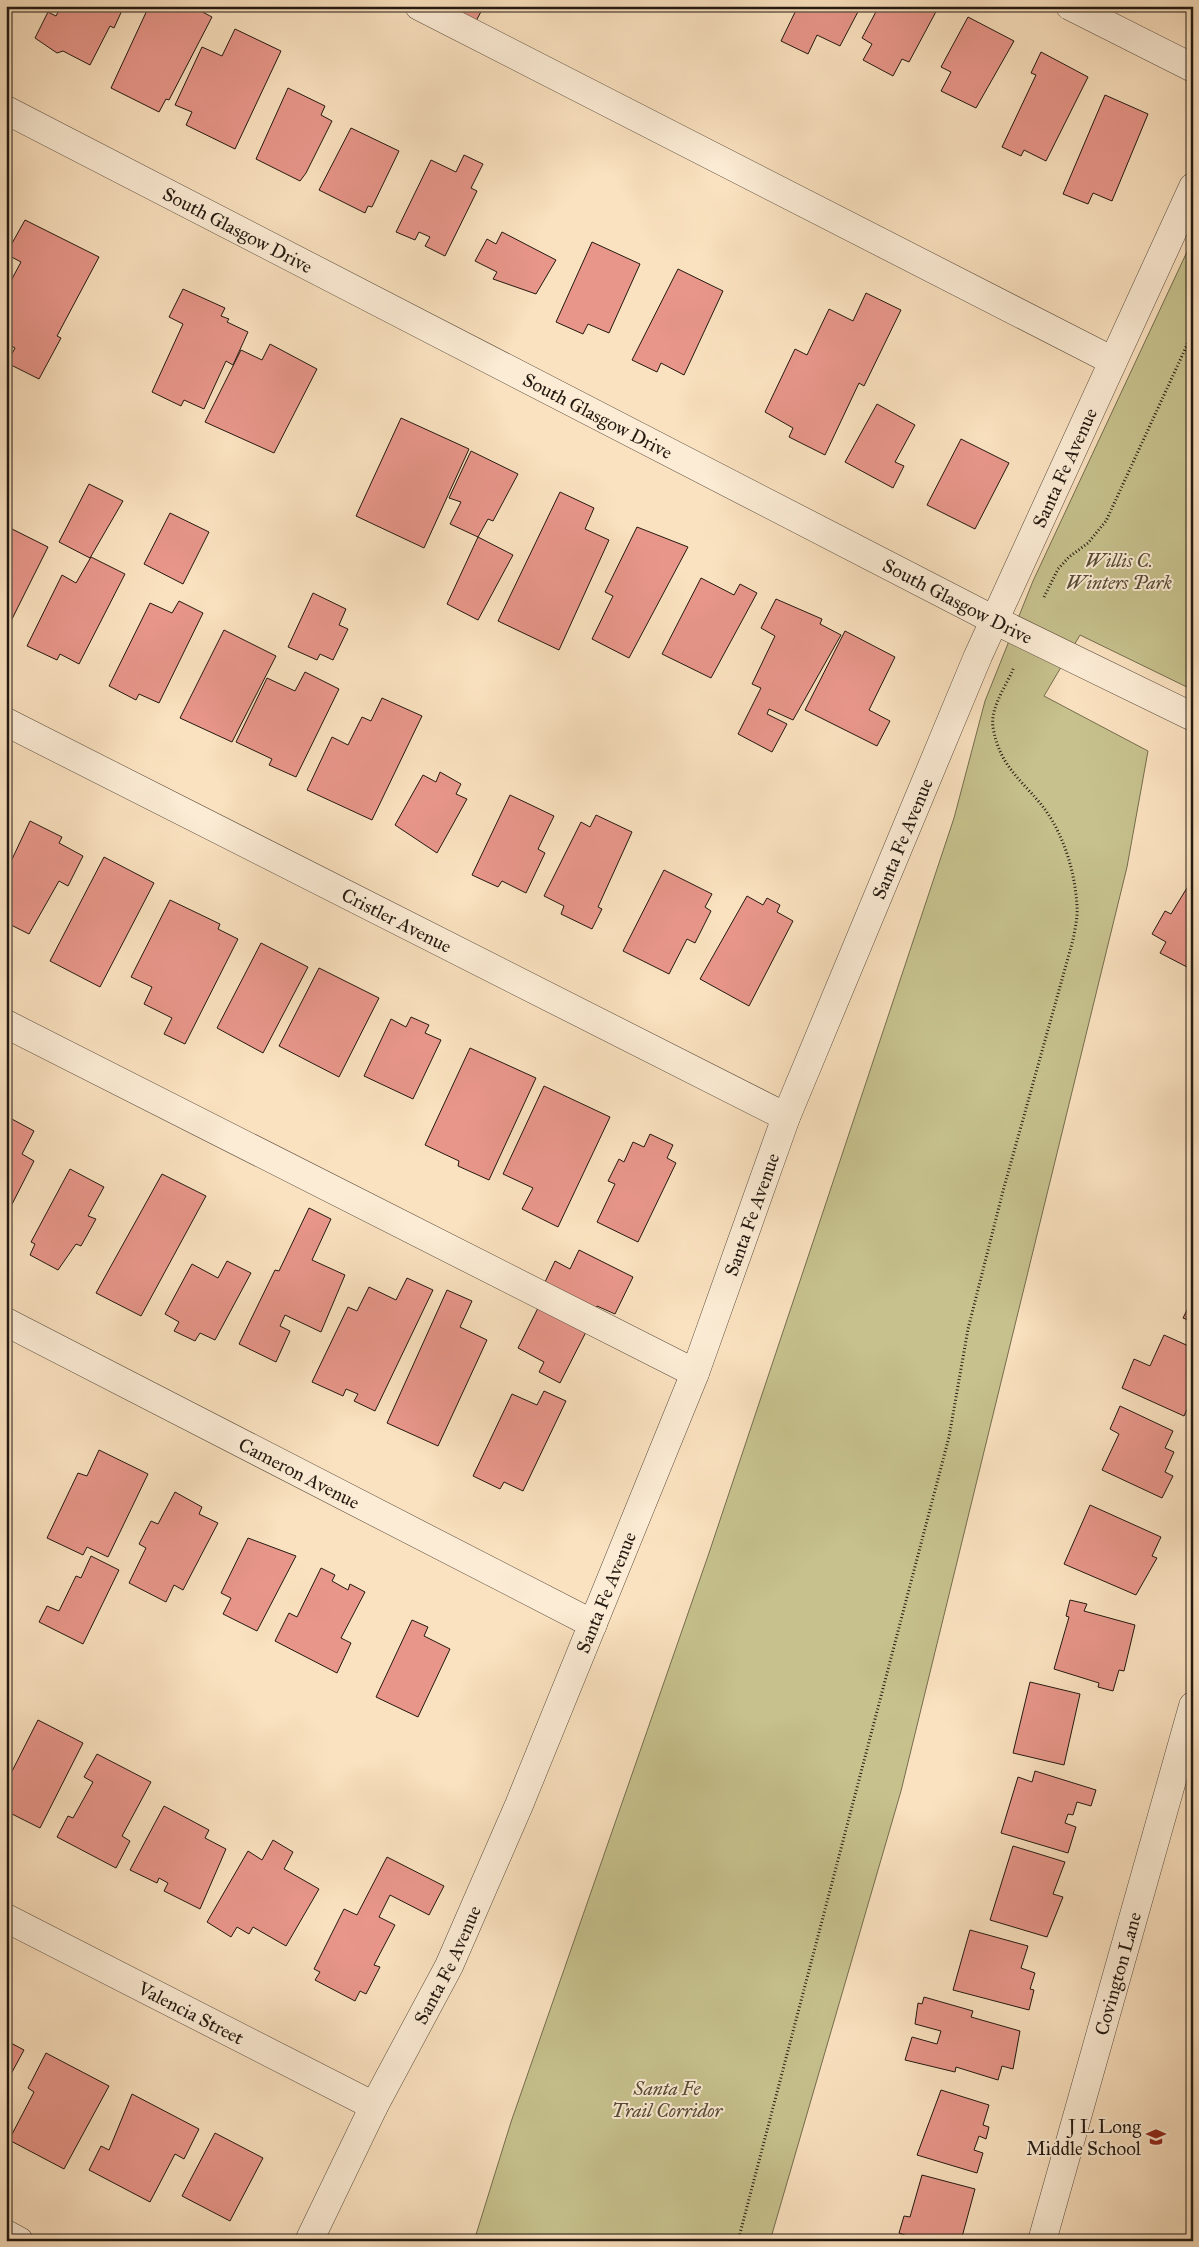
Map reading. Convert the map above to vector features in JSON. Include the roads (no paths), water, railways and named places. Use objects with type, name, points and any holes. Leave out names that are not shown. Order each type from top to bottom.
[{"type":"street","points":[[419,6],[1113,361]]},
{"type":"street","points":[[1070,6],[1193,68]]},
{"type":"street","name":"South Glasgow Drive","points":[[6,110],[994,620],[1193,717]]},
{"type":"street","name":"Santa Fe Avenue","points":[[309,2241],[374,2106],[449,1966],[593,1624],[695,1373],[786,1117],[994,620],[1193,187]]},
{"type":"street","name":"Cristler Avenue","points":[[6,722],[786,1117]]},
{"type":"street","points":[[6,1024],[695,1373]]},
{"type":"street","name":"Cameron Avenue","points":[[6,1322],[593,1624]]},
{"type":"street","name":"Covington Lane","points":[[1042,2241],[1193,1706]]},
{"type":"street","name":"Valencia Street","points":[[6,1918],[374,2106]]},
{"type":"street","points":[[6,2234],[20,2241]]},
{"type":"place","name":"J L Long Middle School","points":[[1156,2137]]},
{"type":"park label","name":"Willis C. Winters Park","points":[[1119,571]]},
{"type":"park label","name":"Santa Fe Trail Corridor","points":[[667,2099]]}]
